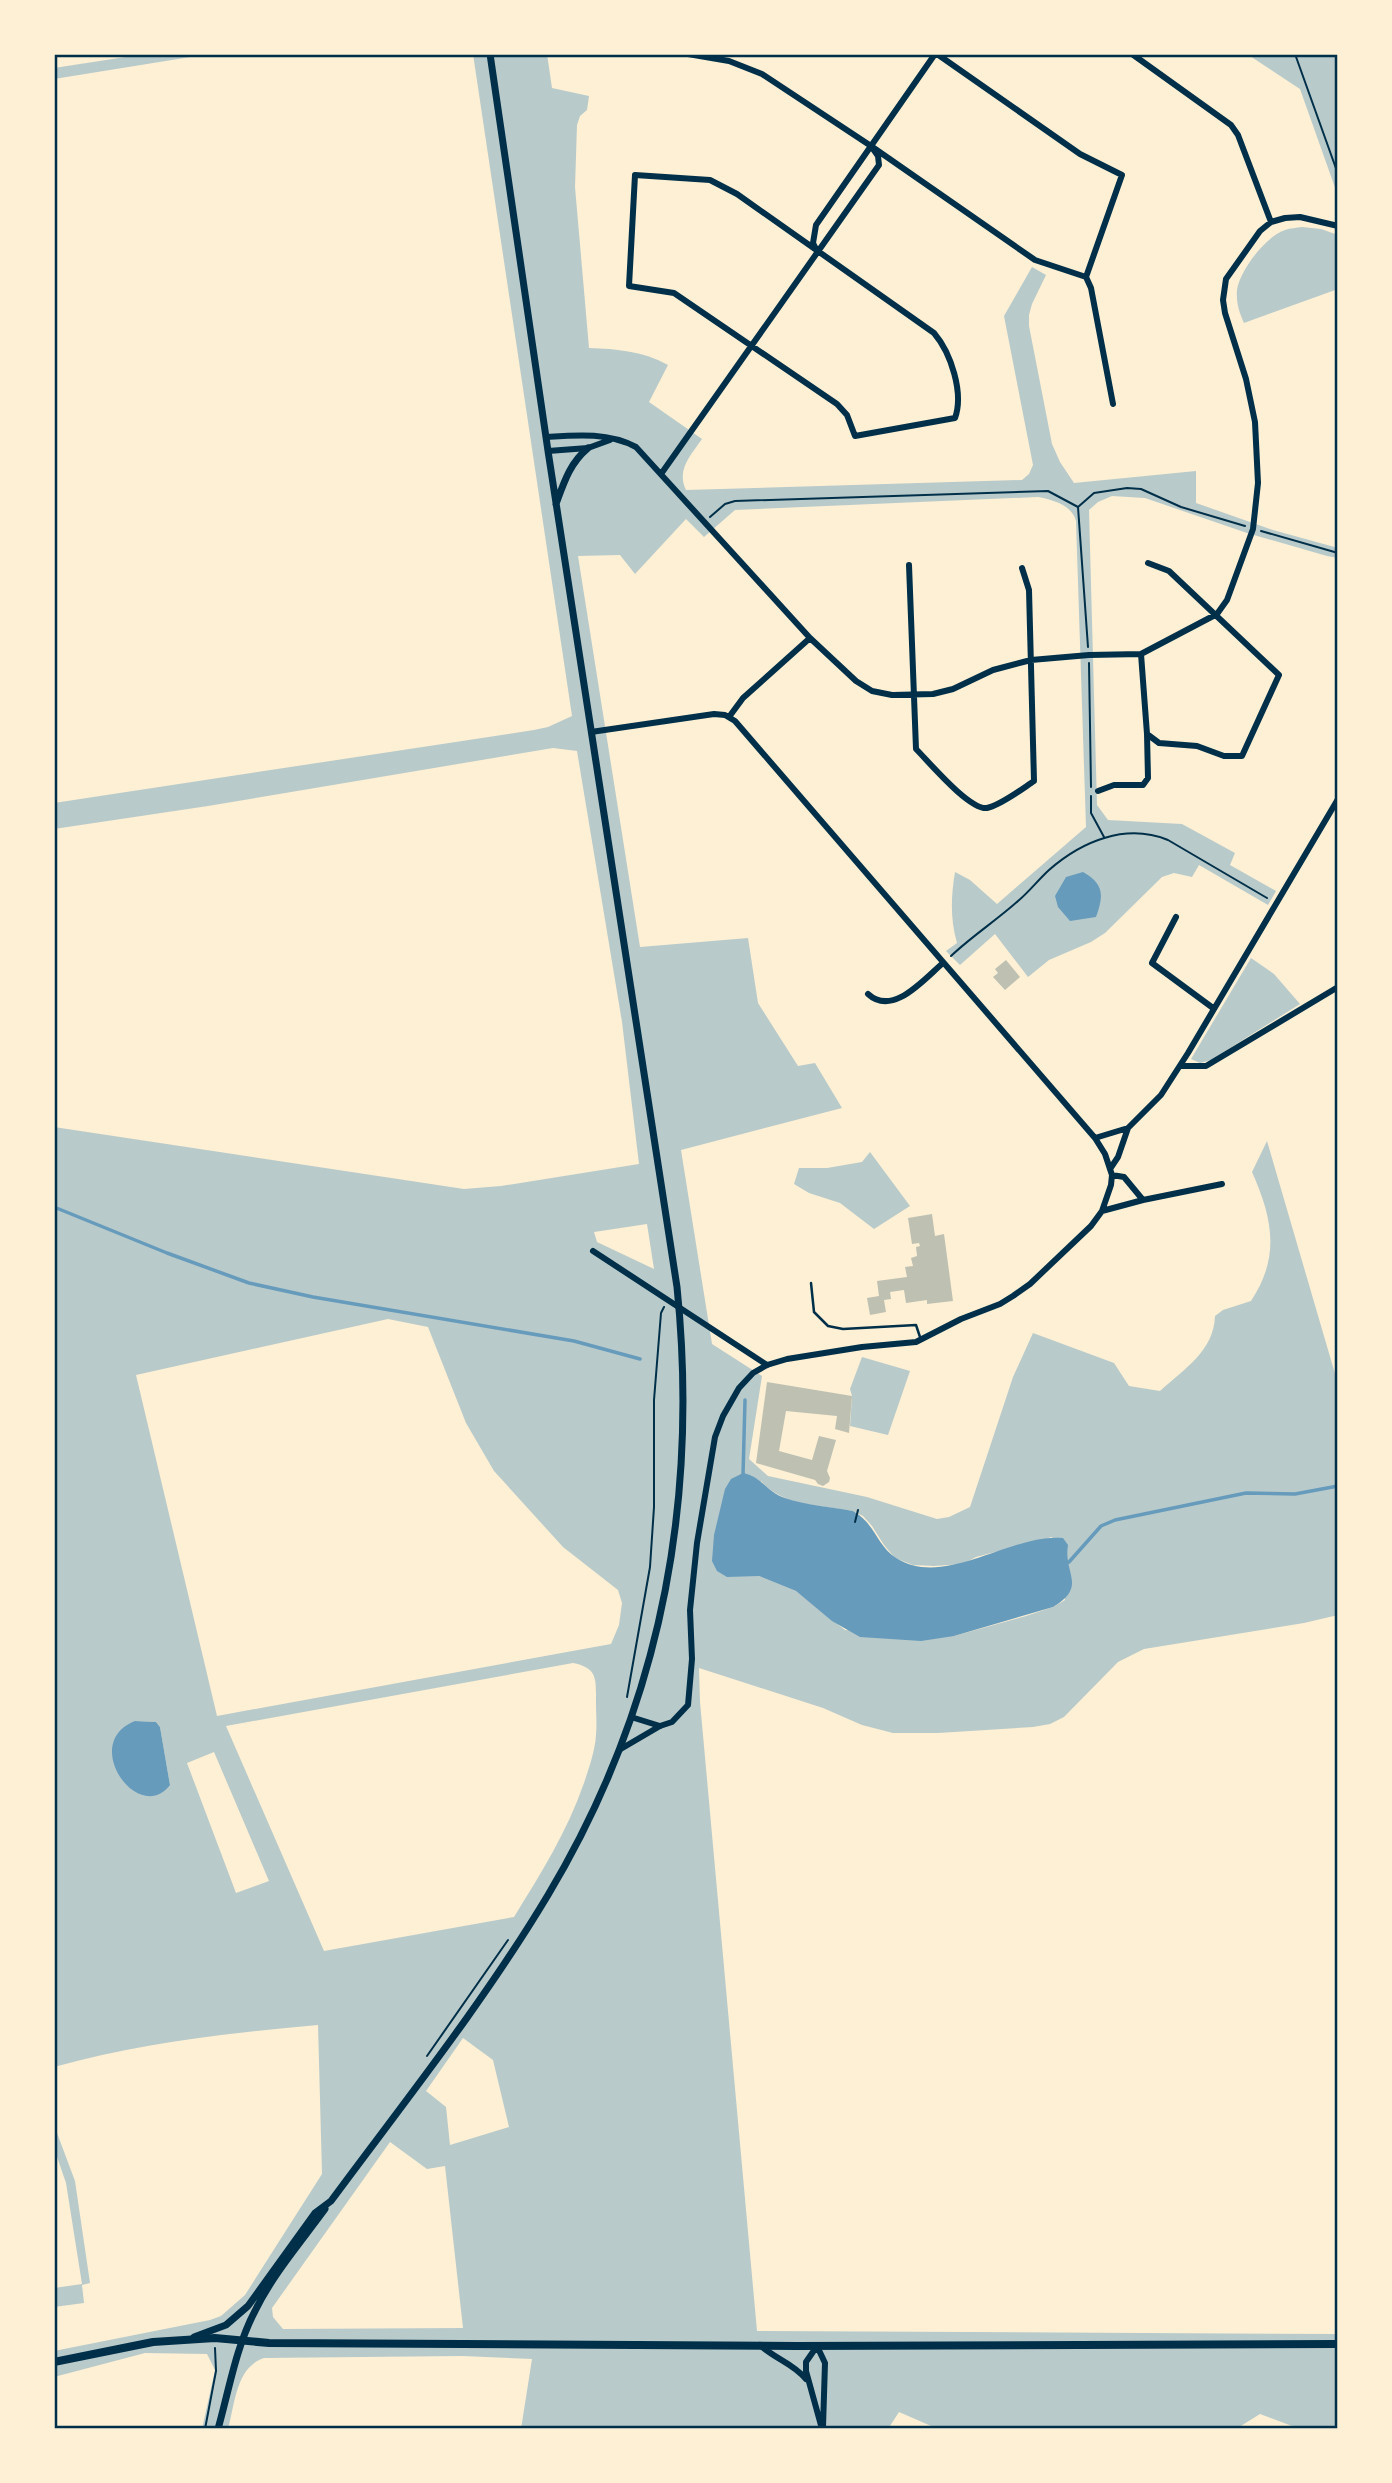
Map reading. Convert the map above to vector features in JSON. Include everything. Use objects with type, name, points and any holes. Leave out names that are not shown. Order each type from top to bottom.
[{"type":"main road","points":[[54,2362],[132,2345],[215,2339],[242,2342],[760,2346],[1338,2344]]},
{"type":"street","points":[[218,2429],[242,2342],[265,2292],[453,2035],[527,1927],[567,1861],[619,1750],[631,1717],[654,1638],[673,1549],[679,1501],[684,1422],[677,1287],[489,54]]},
{"type":"street","points":[[688,54],[729,61],[762,74],[1035,260],[1086,277]]},
{"type":"street","points":[[818,253],[813,243],[816,225],[936,54],[1080,154],[1122,175],[1086,277],[1091,288],[1113,404]]},
{"type":"street","points":[[1132,54],[1231,125],[1238,135],[1270,222]]},
{"type":"street","points":[[661,474],[879,165],[878,156],[871,146]]},
{"type":"street","points":[[635,175],[710,180],[737,194],[934,333],[945,346],[951,361],[959,407],[955,418],[855,436],[847,415],[837,404],[753,347],[674,293],[629,286],[635,175]]},
{"type":"street","points":[[546,437],[586,434],[624,440],[636,447],[810,639],[856,681],[873,691],[892,695],[933,694],[953,689],[993,670],[1031,660],[1141,654],[1217,614],[1227,600],[1253,529],[1258,483],[1255,422],[1246,379],[1225,313],[1223,289],[1232,268],[1270,222],[1300,217],[1338,226]]},
{"type":"street","points":[[548,451],[588,447],[612,439]]},
{"type":"street","points":[[556,505],[568,471],[576,457],[588,447]]},
{"type":"street","points":[[1147,734],[1158,743],[1197,746],[1224,756],[1242,756],[1279,675],[1169,571],[1148,563]]},
{"type":"street","points":[[909,565],[916,749],[966,799],[978,807],[986,808],[1015,795],[1034,781],[1029,590],[1022,568]]},
{"type":"street","points":[[729,717],[743,698],[810,639]]},
{"type":"street","points":[[1098,791],[1114,786],[1146,783],[1147,734],[1141,654]]},
{"type":"street","points":[[591,732],[719,714],[729,717],[740,726],[1095,1138],[1111,1172],[1124,1177],[1143,1200]]},
{"type":"street","points":[[619,1750],[672,1722],[688,1705],[691,1688],[692,1587],[715,1437],[739,1388],[753,1373],[767,1364],[862,1347],[907,1344],[1000,1304],[1048,1267],[1091,1226],[1102,1211],[1109,1193],[1111,1172],[1128,1128],[1161,1095],[1181,1066],[1338,799]]},
{"type":"street","points":[[1176,917],[1152,963],[1213,1008]]},
{"type":"street","points":[[868,994],[885,1002],[901,997],[943,963]]},
{"type":"street","points":[[1181,1066],[1206,1066],[1338,987]]},
{"type":"street","points":[[1095,1138],[1128,1128]]},
{"type":"street","points":[[1102,1211],[1222,1184]]},
{"type":"street","points":[[593,1251],[767,1364]]},
{"type":"street","points":[[631,1717],[660,1726]]},
{"type":"street","points":[[178,2341],[226,2325],[248,2306],[315,2213],[331,2201]]},
{"type":"street","points":[[760,2346],[773,2357],[793,2365],[808,2381]]},
{"type":"street","points":[[817,2346],[806,2362],[808,2381],[822,2429]]},
{"type":"street","points":[[817,2346],[825,2363],[822,2429]]},
{"type":"lane","points":[[811,1283],[814,1312],[828,1326],[843,1329],[916,1325],[921,1340]]},
{"type":"path","points":[[1295,54],[1338,174]]},
{"type":"path","points":[[1079,507],[1094,493],[1141,489],[1181,507],[1338,553]]},
{"type":"path","points":[[704,522],[725,504],[735,501],[1048,491],[1079,507]]},
{"type":"path","points":[[1079,507],[1089,655],[1091,813],[1104,838]]},
{"type":"path","points":[[943,963],[1018,902],[1051,868],[1085,846],[1104,838],[1136,832],[1153,834],[1168,840],[1277,904]]},
{"type":"path","points":[[625,1703],[650,1567],[654,1507],[653,1399],[661,1313],[669,1300]]},
{"type":"path","points":[[855,1522],[859,1510]]},
{"type":"path","points":[[427,2055],[507,1941]]},
{"type":"path","points":[[205,2429],[216,2361]]},
{"type":"shaded area","points":[[145,54],[209,54],[54,79],[54,68]]},
{"type":"shaded area","points":[[473,54],[547,54],[552,88],[589,96],[587,110],[580,116],[577,125],[575,187],[589,348],[630,352],[668,365],[649,402],[702,439],[684,469],[683,483],[686,490],[1022,480],[1033,465],[1004,316],[1032,267],[1046,275],[1032,304],[1029,326],[1052,444],[1074,483],[1196,471],[1196,503],[1273,530],[1338,548],[1338,558],[1327,556],[1247,533],[1145,498],[1112,496],[1098,502],[1089,510],[1097,805],[1108,820],[1182,824],[1235,853],[1230,865],[1276,891],[1268,905],[1199,865],[1192,877],[1174,873],[1162,877],[1105,933],[1049,960],[1028,977],[995,934],[960,965],[946,951],[957,943],[952,908],[955,872],[970,880],[997,904],[1086,827],[1076,521],[1066,507],[1038,497],[735,510],[704,537],[686,519],[635,574],[620,555],[578,556],[640,947],[748,938],[758,1003],[798,1066],[815,1063],[842,1108],[681,1150],[712,1344],[762,1376],[749,1459],[768,1476],[867,1497],[937,1519],[949,1517],[970,1507],[1013,1377],[1033,1333],[1114,1363],[1129,1386],[1160,1391],[1188,1367],[1203,1349],[1213,1328],[1215,1316],[1223,1310],[1251,1301],[1267,1268],[1270,1252],[1268,1221],[1252,1172],[1267,1141],[1338,1384],[1338,1615],[1144,1649],[1118,1662],[1064,1717],[1050,1724],[1033,1727],[893,1733],[862,1725],[823,1708],[699,1668],[757,2331],[1338,2334],[1338,2429],[1300,2429],[1260,2414],[1236,2429],[938,2429],[899,2412],[888,2429],[521,2429],[532,2359],[462,2356],[264,2358],[248,2369],[242,2378],[228,2429],[202,2429],[215,2370],[207,2354],[145,2353],[54,2377],[54,2351],[221,2316],[245,2295],[322,2174],[318,2025],[185,2040],[119,2051],[54,2067],[54,1127],[464,1189],[501,1186],[639,1164],[622,1022],[577,751],[553,748],[54,829],[54,803],[534,730],[572,716]],"holes":[[[647,1224],[654,1269],[597,1242],[594,1232]],[[388,1319],[428,1327],[466,1423],[494,1471],[563,1547],[618,1590],[622,1603],[619,1625],[611,1644],[217,1716],[136,1375]],[[761,1481],[791,1500],[853,1511],[863,1516],[895,1558],[913,1565],[963,1564],[976,1557],[1052,1537],[1065,1600],[1026,1616],[954,1636],[845,1630],[796,1591],[759,1576]],[[573,1663],[587,1668],[594,1676],[596,1687],[596,1727],[590,1765],[562,1835],[514,1917],[324,1951],[226,1726]],[[135,1721],[156,1722],[160,1727],[170,1785]],[[214,1752],[269,1881],[236,1893],[187,1763]],[[463,2038],[493,2060],[509,2127],[450,2145],[446,2107],[426,2091]],[[390,2142],[427,2169],[445,2166],[463,2328],[283,2329],[273,2317],[272,2308]]]},
{"type":"shaded area","points":[[1247,54],[1338,54],[1338,196],[1300,89]]},
{"type":"shaded area","points":[[1302,227],[1321,229],[1338,235],[1338,289],[1244,323],[1238,307],[1237,290],[1248,264],[1262,246],[1278,233]]},
{"type":"shaded area","points":[[1251,958],[1274,974],[1300,1004],[1211,1060],[1200,1063],[1191,1059]]},
{"type":"shaded area","points":[[870,1152],[910,1206],[874,1229],[840,1203],[809,1193],[794,1184],[799,1168],[827,1168],[862,1162]]},
{"type":"shaded area","points":[[862,1357],[910,1371],[888,1435],[850,1426],[850,1389]]},
{"type":"shaded area","points":[[54,2125],[75,2181],[90,2283],[82,2285],[84,2303],[54,2307],[54,2288],[82,2284],[66,2183],[54,2148]]},
{"type":"water","points":[[1083,872],[1098,886],[1101,896],[1099,909],[1096,917],[1070,921],[1058,907],[1055,896],[1066,877]]},
{"type":"water","points":[[743,1473],[755,1477],[785,1498],[853,1511],[866,1522],[890,1553],[915,1566],[957,1564],[1022,1543],[1063,1538],[1068,1545],[1072,1586],[1069,1593],[1053,1607],[954,1636],[921,1641],[860,1637],[832,1621],[796,1591],[759,1576],[727,1577],[717,1571],[712,1561],[714,1535],[725,1489],[731,1479]]},
{"type":"water","points":[[135,1721],[156,1722],[160,1727],[170,1785],[157,1795],[144,1795],[131,1789],[120,1777],[113,1762],[112,1746],[119,1732]]},
{"type":"building","points":[[1006,960],[1020,977],[1005,990],[993,977],[998,973],[995,969]]},
{"type":"building","points":[[932,1214],[935,1236],[944,1234],[953,1301],[927,1304],[927,1300],[906,1303],[904,1290],[890,1292],[891,1299],[884,1300],[886,1312],[870,1315],[867,1298],[879,1296],[877,1281],[907,1277],[905,1267],[913,1266],[911,1258],[917,1256],[916,1247],[920,1246],[919,1243],[912,1244],[908,1218]]},
{"type":"building","points":[[767,1382],[852,1396],[849,1433],[835,1429],[837,1416],[786,1411],[779,1451],[812,1460],[819,1436],[836,1440],[827,1471],[829,1482],[823,1486],[815,1480],[756,1463]]},
{"type":"waterway","points":[[54,1207],[249,1283],[313,1297],[574,1341],[640,1359]]},
{"type":"waterway","points":[[743,1475],[745,1400]]},
{"type":"waterway","points":[[1065,1563],[1069,1562],[1101,1526],[1115,1520],[1246,1493],[1295,1494],[1338,1486]]}]
